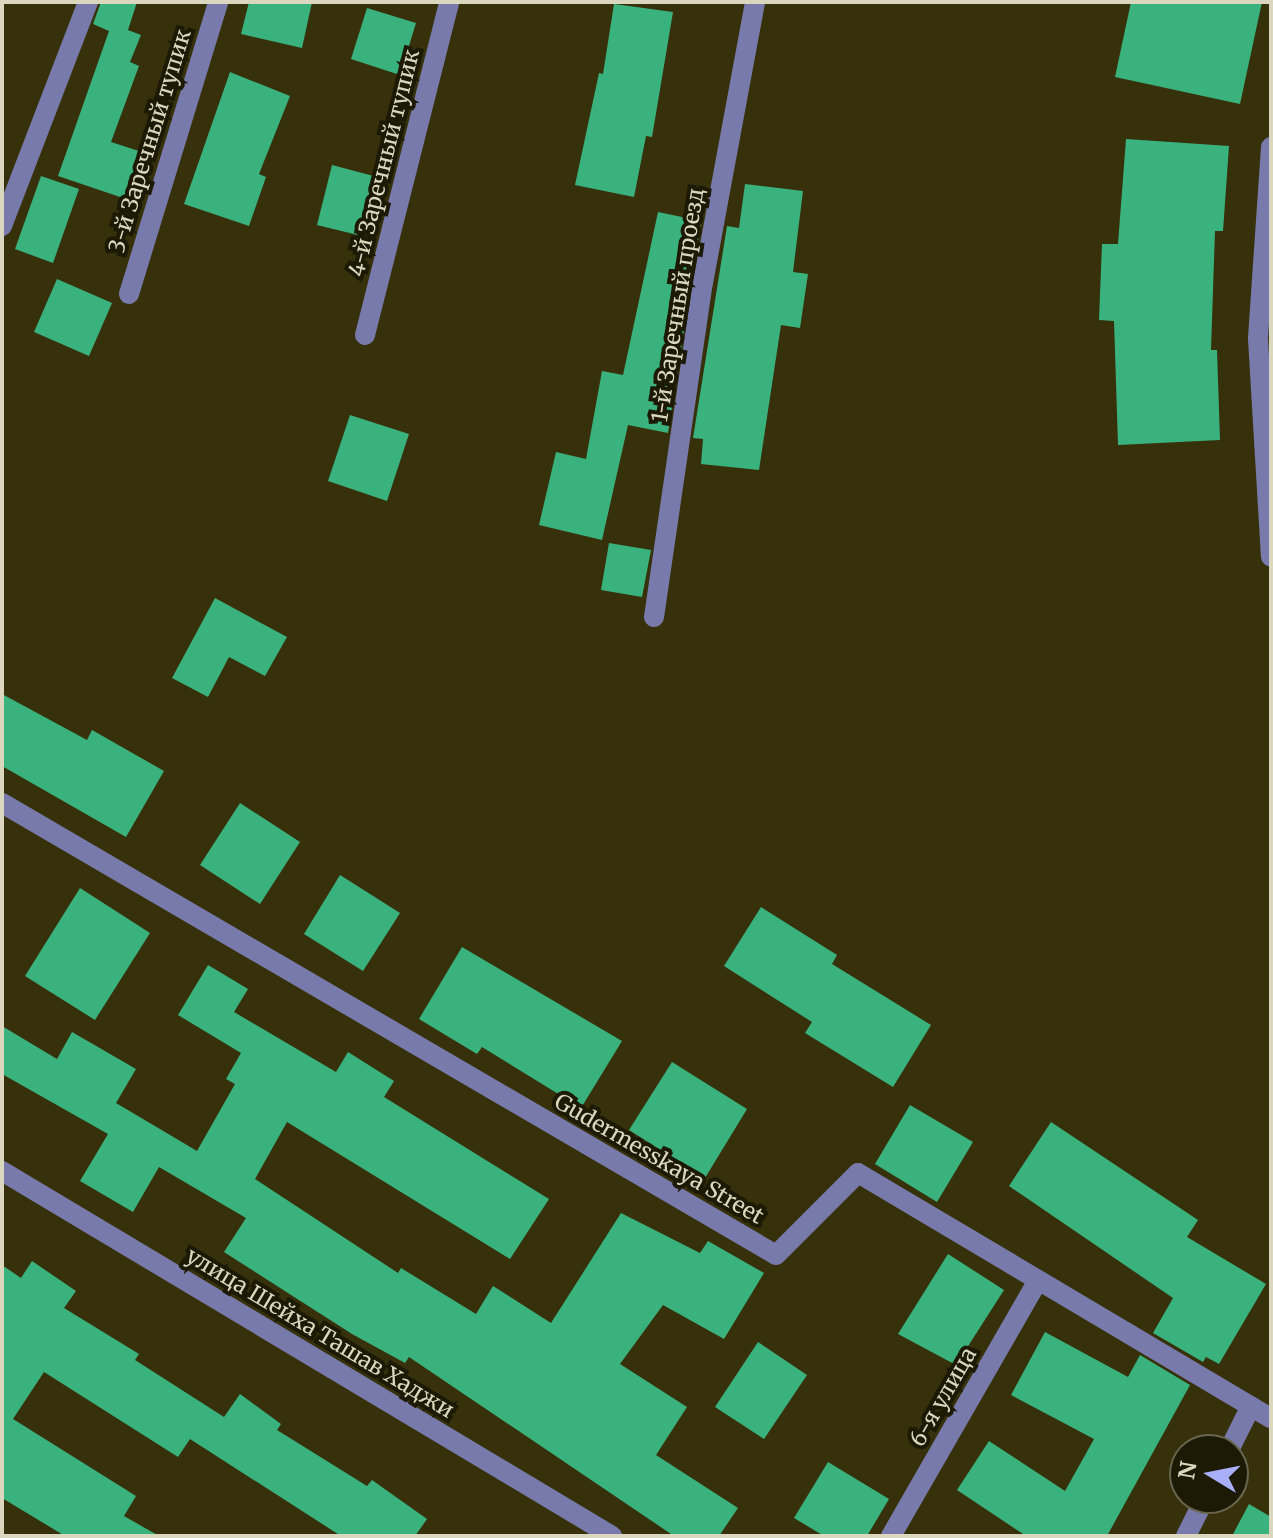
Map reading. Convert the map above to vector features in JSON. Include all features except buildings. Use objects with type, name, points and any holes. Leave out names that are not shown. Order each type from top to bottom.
[{"type":"street","points":[[2,226],[88,2]]},
{"type":"street","name":"3-й Заречный тупик","points":[[129,294],[218,2]]},
{"type":"street","name":"4-й Заречный тупик","points":[[365,335],[449,2]]},
{"type":"street","name":"1-й Заречный проезд","points":[[654,617],[703,283],[755,2]]},
{"type":"street","points":[[1271,147],[1258,339],[1271,557]]},
{"type":"street","name":"Gudermesskaya Street","points":[[2,803],[776,1255],[858,1173],[1037,1282],[1271,1418]]},
{"type":"street","name":"улица Шейха Ташав Хаджи","points":[[2,1171],[612,1536]]},
{"type":"street","name":"6-я улица","points":[[891,1536],[1037,1282]]},
{"type":"street","points":[[1237,1434],[1251,1406]]},
{"type":"street","points":[[1186,1536],[1197,1514]]}]
